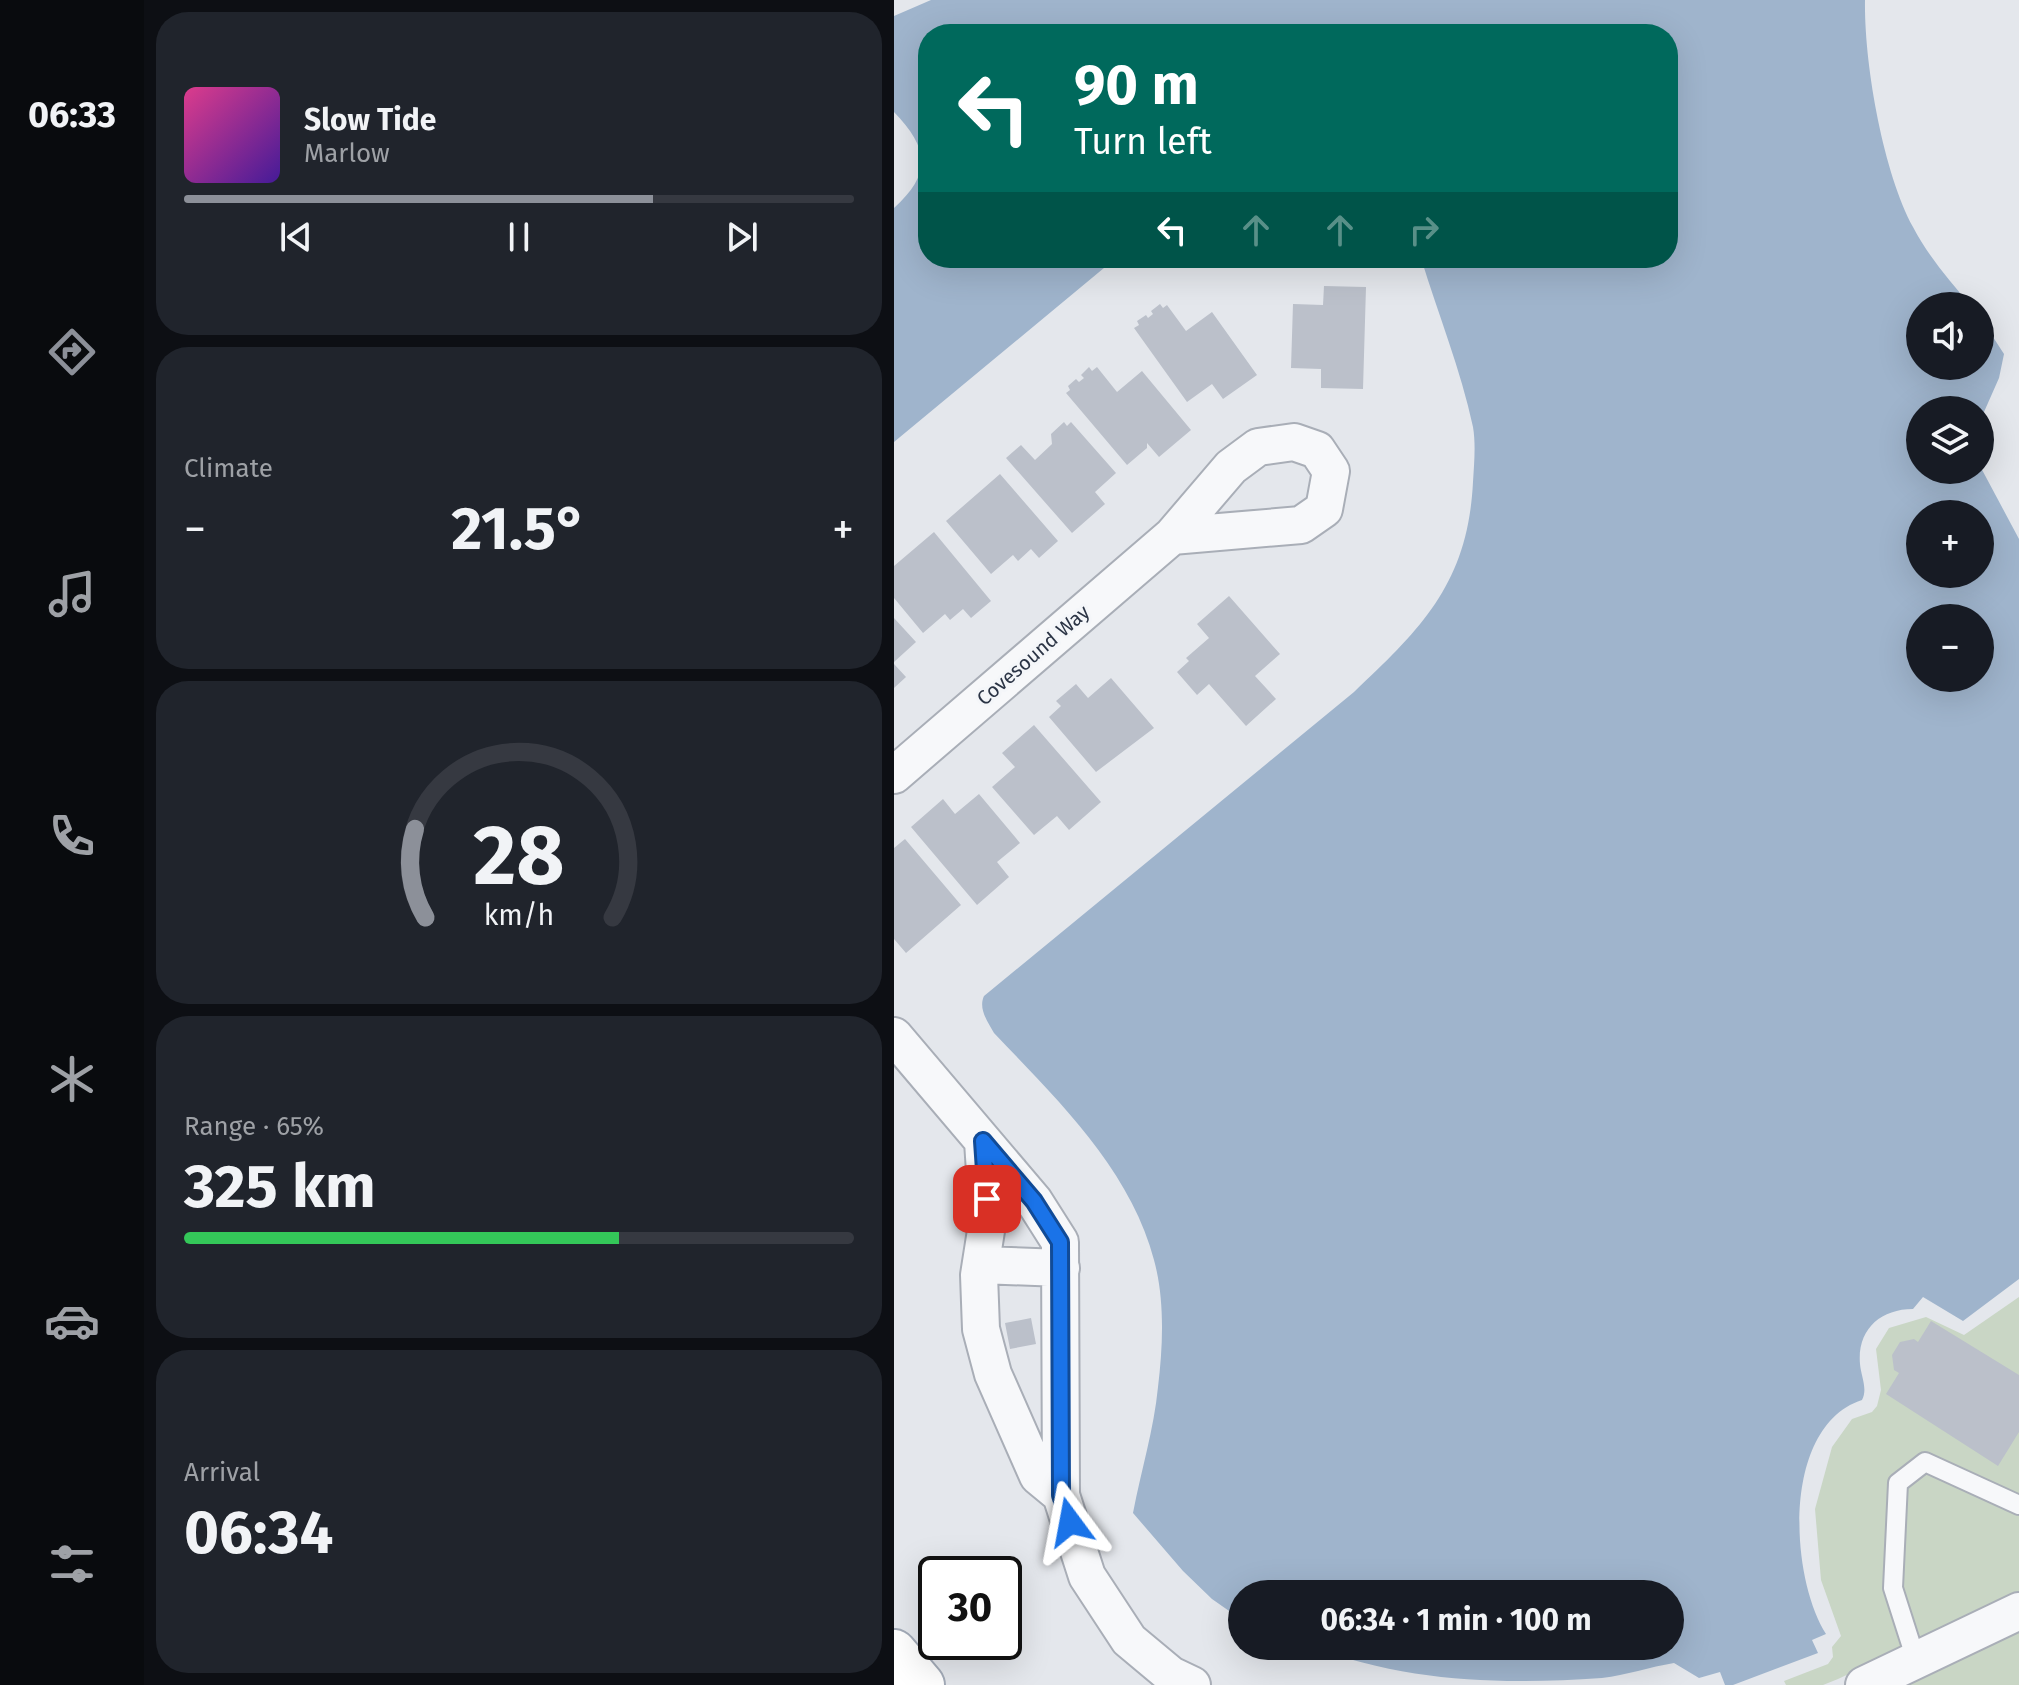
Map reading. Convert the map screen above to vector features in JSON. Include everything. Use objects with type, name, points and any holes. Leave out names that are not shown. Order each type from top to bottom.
[{"type":"main road","points":[[894,1652],[922,1685]]},
{"type":"street","name":"Covesound Way","points":[[894,775],[1172,536]]},
{"type":"street","points":[[894,1036],[1034,1201],[1060,1242],[1061,1495],[1087,1576],[1129,1640],[1171,1675],[1192,1685]]},
{"type":"street","points":[[983,1141],[988,1218],[978,1301],[981,1329],[993,1374],[1038,1476],[1061,1495]]},
{"type":"street","points":[[981,1265],[1061,1268]]},
{"type":"street","points":[[1864,1685],[2019,1611]]},
{"type":"lane","points":[[1916,1660],[1893,1588],[1898,1483],[1925,1462],[2019,1505]]},
{"type":"green space","points":[[2019,1297],[2019,1594],[1823,1685],[1786,1685],[1784,1681],[1828,1664],[1833,1657],[1832,1647],[1841,1636],[1821,1580],[1815,1509],[1832,1447],[1852,1419],[1872,1412],[1877,1406],[1881,1390],[1876,1349],[1889,1328],[1926,1317],[1964,1335]]},
{"type":"green space","points":[[2019,1631],[2019,1685],[1904,1685]]},
{"type":"water","points":[[931,0],[1865,0],[1872,85],[1893,177],[1919,238],[1960,292],[1906,292],[1906,380],[1994,380],[1994,339],[2004,354],[1991,396],[1906,396],[1906,484],[1990,484],[2019,539],[2019,1279],[1963,1321],[1923,1297],[1913,1309],[1881,1317],[1862,1341],[1860,1364],[1864,1396],[1836,1415],[1817,1439],[1806,1470],[1800,1505],[1800,1541],[1805,1576],[1814,1608],[1826,1634],[1812,1640],[1818,1653],[1733,1685],[1725,1685],[1720,1672],[1699,1678],[1674,1663],[1602,1678],[1526,1681],[1418,1674],[1354,1660],[1684,1660],[1684,1580],[1228,1580],[1228,1610],[1212,1599],[1183,1571],[1133,1513],[1154,1418],[1162,1339],[1158,1275],[1143,1227],[1110,1166],[1089,1137],[994,1033],[982,1006],[984,996],[1354,692],[1401,646],[1438,600],[1462,548],[1473,482],[1474,441],[1462,384],[1424,268],[1678,268],[1678,24],[918,24],[918,147],[894,112],[894,16]]},
{"type":"water","points":[[918,176],[918,268],[1104,268],[894,442],[894,208],[907,195]]},
{"type":"building","points":[[1324,286],[1366,287],[1363,389],[1321,388],[1321,369],[1291,368],[1293,304],[1323,305]]},
{"type":"building","points":[[1160,304],[1163,308],[1167,305],[1186,331],[1212,312],[1257,375],[1223,399],[1212,384],[1187,402],[1134,328],[1139,325],[1137,321],[1146,315],[1148,318]]},
{"type":"building","points":[[1089,367],[1092,371],[1097,367],[1117,392],[1142,371],[1191,430],[1159,457],[1147,443],[1147,448],[1127,465],[1066,393],[1070,390],[1068,386],[1076,379],[1079,382],[1084,378],[1081,375]]},
{"type":"building","points":[[1064,422],[1067,426],[1071,422],[1116,473],[1095,492],[1105,504],[1072,533],[1006,458],[1021,445],[1035,460],[1052,444],[1051,434]]},
{"type":"building","points":[[1000,474],[1058,541],[1039,558],[1031,549],[1018,561],[1013,555],[991,574],[946,521]]},
{"type":"building","points":[[934,532],[991,601],[971,618],[963,609],[950,620],[945,614],[923,633],[894,598],[894,566]]},
{"type":"building","points":[[1229,596],[1280,654],[1255,676],[1276,699],[1246,726],[1209,684],[1197,695],[1177,672],[1189,661],[1186,658],[1209,638],[1197,624]]},
{"type":"building","points":[[894,618],[916,642],[894,662]]},
{"type":"building","points":[[894,664],[906,677],[894,688]]},
{"type":"building","points":[[1111,678],[1154,728],[1096,772],[1049,717],[1061,706],[1056,701],[1076,684],[1088,698]]},
{"type":"building","points":[[1034,725],[1101,802],[1069,830],[1057,816],[1034,835],[992,787],[1015,767],[1002,753]]},
{"type":"building","points":[[979,794],[1020,843],[997,862],[1009,877],[977,905],[911,827],[943,799],[955,814]]},
{"type":"building","points":[[905,839],[961,905],[906,953],[894,939],[894,848]]},
{"type":"building","points":[[1031,1318],[1036,1344],[1010,1349],[1005,1323]]},
{"type":"building","points":[[1931,1321],[2019,1375],[2019,1432],[1998,1466],[1886,1394],[1899,1373],[1894,1370],[1892,1355],[1900,1342],[1914,1339],[1918,1342]]},
{"type":"route","points":[[987,1199],[983,1141],[1034,1201],[1060,1242],[1061,1495],[1070,1522]]}]
